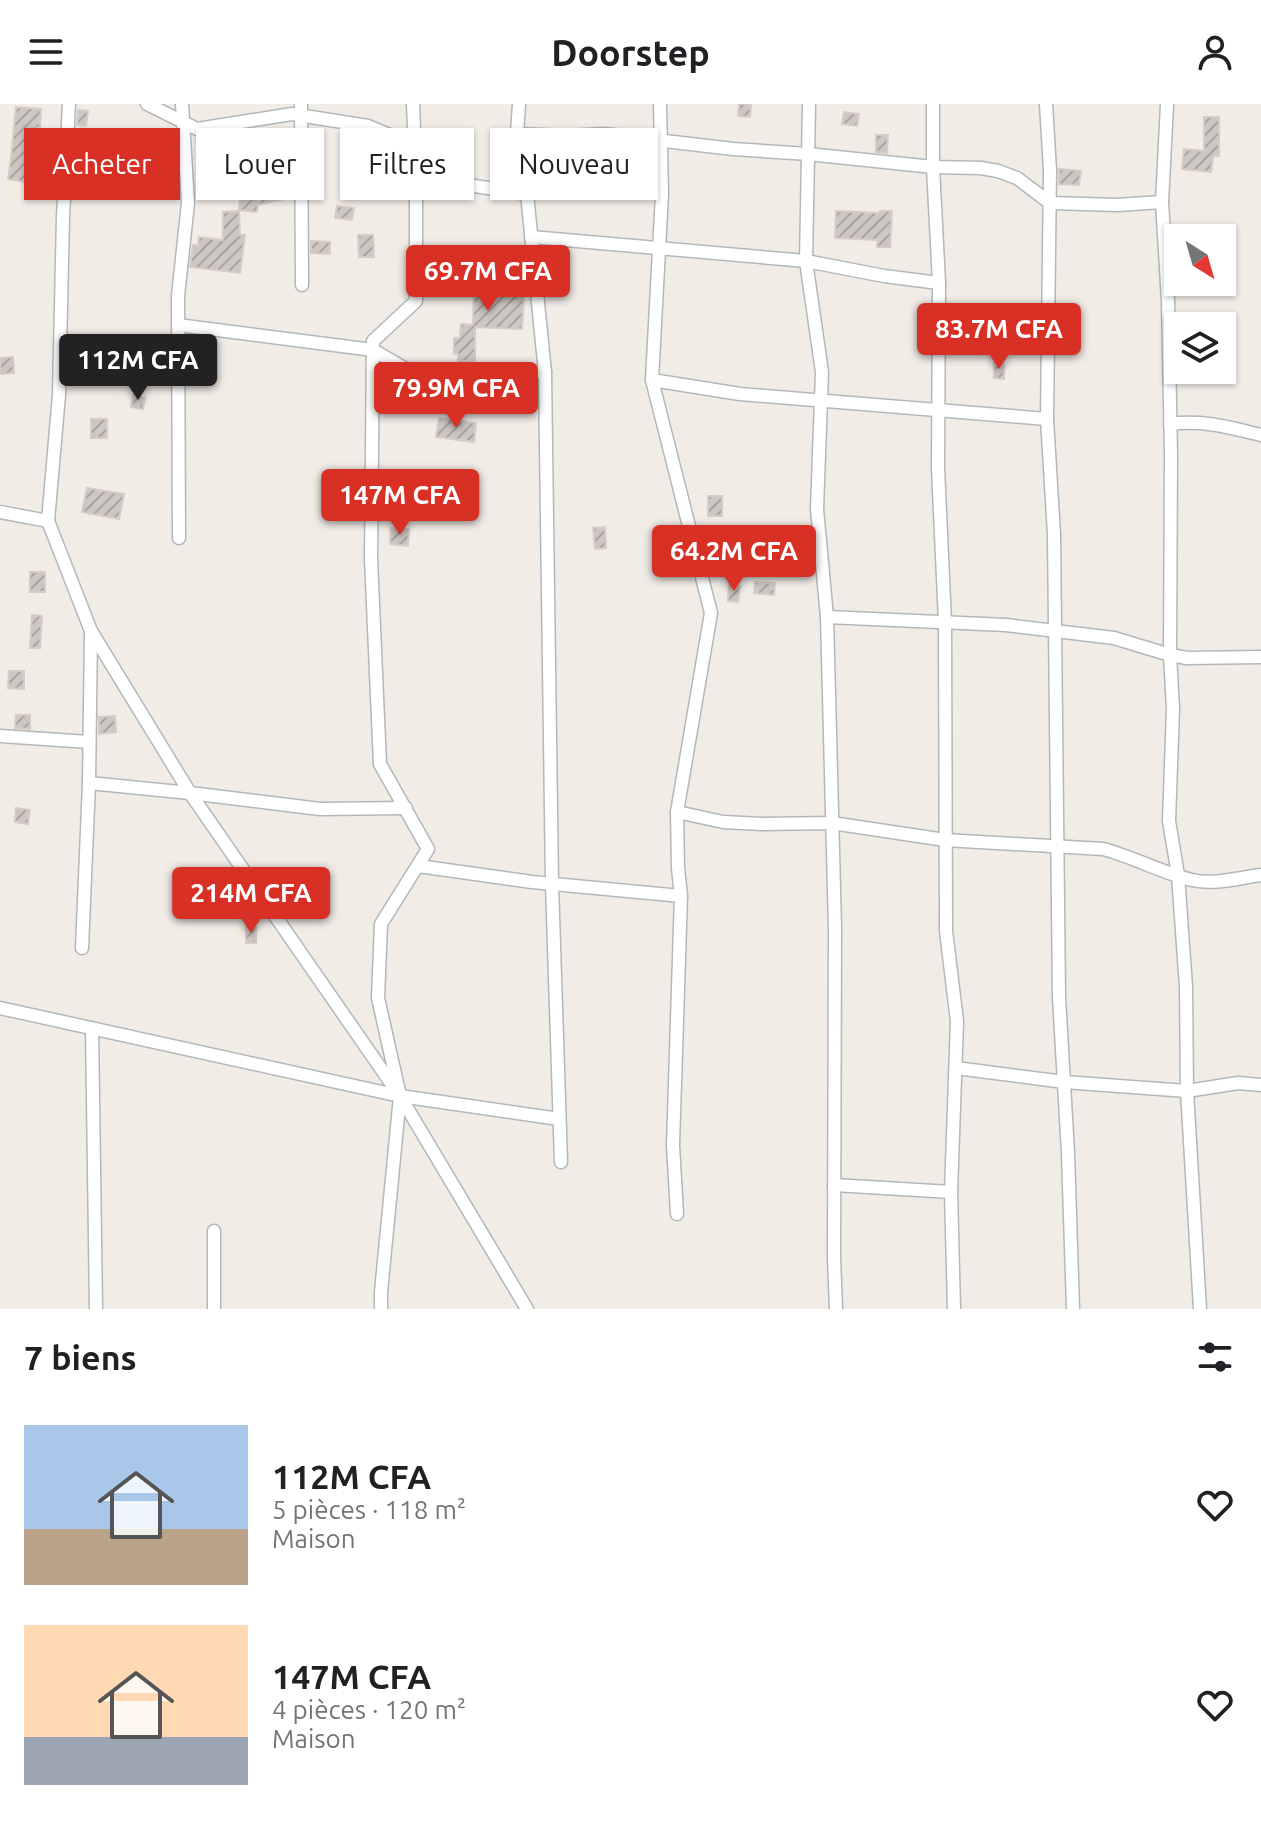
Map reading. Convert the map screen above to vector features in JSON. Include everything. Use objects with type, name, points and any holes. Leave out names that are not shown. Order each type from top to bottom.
[{"type":"street","points":[[69,104],[59,395],[48,521],[91,631],[190,793],[400,1096],[527,1309]]},
{"type":"street","points":[[147,104],[197,129],[302,110],[373,128]]},
{"type":"street","points":[[179,538],[178,296],[188,203],[182,104]]},
{"type":"street","points":[[413,104],[413,128]]},
{"type":"street","points":[[517,128],[519,104]]},
{"type":"street","points":[[660,104],[660,249],[652,380],[711,613],[677,812],[681,896],[673,1145],[677,1214]]},
{"type":"street","points":[[809,104],[806,261],[822,372],[817,509],[827,617],[835,928],[836,1309]]},
{"type":"street","points":[[933,104],[939,283],[938,468],[945,622],[946,940],[957,1021],[951,1192],[954,1309]]},
{"type":"street","points":[[1046,104],[1050,203],[1047,419],[1054,534],[1059,997],[1073,1309]]},
{"type":"street","points":[[1167,104],[1162,202],[1168,301],[1170,424],[1170,655],[1173,709],[1169,821],[1178,875],[1186,987],[1187,1091],[1200,1309]]},
{"type":"street","points":[[302,110],[302,285]]},
{"type":"street","points":[[658,141],[933,167],[981,168],[1017,178],[1050,203],[1117,205],[1162,202]]},
{"type":"street","points":[[381,1309],[400,1096],[378,998],[381,924],[428,849],[380,764],[371,559],[373,341],[416,301],[416,200]]},
{"type":"street","points":[[528,200],[545,372],[552,884],[561,1162]]},
{"type":"street","points":[[531,237],[806,261],[939,283]]},
{"type":"street","points":[[178,325],[373,350],[416,375],[545,372]]},
{"type":"street","points":[[652,380],[740,394],[1047,419]]},
{"type":"street","points":[[1170,424],[1211,423],[1261,435]]},
{"type":"street","points":[[0,512],[48,521]]},
{"type":"street","points":[[827,617],[1006,625],[1114,638],[1170,655],[1261,657]]},
{"type":"street","points":[[82,948],[91,631]]},
{"type":"street","points":[[0,736],[89,742]]},
{"type":"street","points":[[89,783],[320,809],[406,808]]},
{"type":"street","points":[[677,812],[723,822],[832,823],[945,840],[1103,849],[1193,880],[1231,880],[1261,875]]},
{"type":"street","points":[[418,866],[552,884],[681,896]]},
{"type":"street","points":[[0,1008],[400,1096],[559,1119]]},
{"type":"street","points":[[92,1028],[96,1309]]},
{"type":"street","points":[[956,1068],[1064,1082],[1187,1091],[1238,1083],[1261,1085]]},
{"type":"street","points":[[834,1185],[951,1192]]},
{"type":"street","points":[[214,1231],[214,1309]]},
{"type":"building","points":[[739,104],[751,104],[750,117],[738,116]]},
{"type":"building","points":[[16,107],[41,109],[40,127],[24,128],[24,182],[8,179]]},
{"type":"building","points":[[78,110],[88,111],[86,126],[77,125]]},
{"type":"building","points":[[844,112],[859,114],[857,126],[842,124]]},
{"type":"building","points":[[1204,117],[1219,117],[1219,156],[1213,156],[1211,172],[1182,169],[1184,149],[1204,151]]},
{"type":"building","points":[[876,135],[888,135],[887,153],[876,152]]},
{"type":"building","points":[[1059,169],[1081,171],[1079,185],[1059,184]]},
{"type":"building","points":[[240,200],[280,200],[258,205],[257,212],[239,210]]},
{"type":"building","points":[[337,206],[354,208],[352,220],[335,218]]},
{"type":"building","points":[[239,211],[240,235],[245,235],[240,273],[190,267],[193,245],[198,246],[199,237],[223,240],[223,212]]},
{"type":"building","points":[[836,211],[892,211],[890,247],[877,247],[878,240],[835,238]]},
{"type":"building","points":[[358,235],[373,235],[374,257],[359,257]]},
{"type":"building","points":[[311,241],[330,242],[330,254],[311,253]]},
{"type":"building","points":[[480,262],[492,263],[490,287],[501,288],[500,294],[524,297],[522,329],[475,327],[475,361],[458,361],[458,354],[454,354],[454,338],[460,338],[461,324],[473,325],[474,285],[477,286]]},
{"type":"building","points":[[13,357],[14,373],[0,374],[0,358]]},
{"type":"building","points":[[994,363],[1004,364],[1004,379],[994,378]]},
{"type":"building","points":[[133,395],[145,398],[143,409],[131,407]]},
{"type":"building","points":[[439,418],[476,423],[474,442],[436,437]]},
{"type":"building","points":[[91,419],[107,419],[107,438],[91,438]]},
{"type":"building","points":[[87,488],[124,494],[119,519],[82,512]]},
{"type":"building","points":[[708,496],[722,496],[722,516],[708,516]]},
{"type":"building","points":[[605,527],[606,548],[595,549],[593,528]]},
{"type":"building","points":[[391,528],[409,529],[408,546],[390,544]]},
{"type":"building","points":[[30,572],[45,572],[45,592],[30,592]]},
{"type":"building","points":[[755,582],[775,583],[774,595],[754,593]]},
{"type":"building","points":[[729,585],[740,586],[738,602],[728,601]]},
{"type":"building","points":[[32,615],[42,616],[40,648],[30,648]]},
{"type":"building","points":[[9,671],[24,671],[24,689],[8,688]]},
{"type":"building","points":[[16,715],[30,715],[30,729],[15,728]]},
{"type":"building","points":[[115,716],[116,732],[99,734],[99,717]]},
{"type":"building","points":[[16,808],[30,810],[28,824],[15,822]]},
{"type":"building","points":[[246,927],[256,927],[256,943],[246,943]]}]
